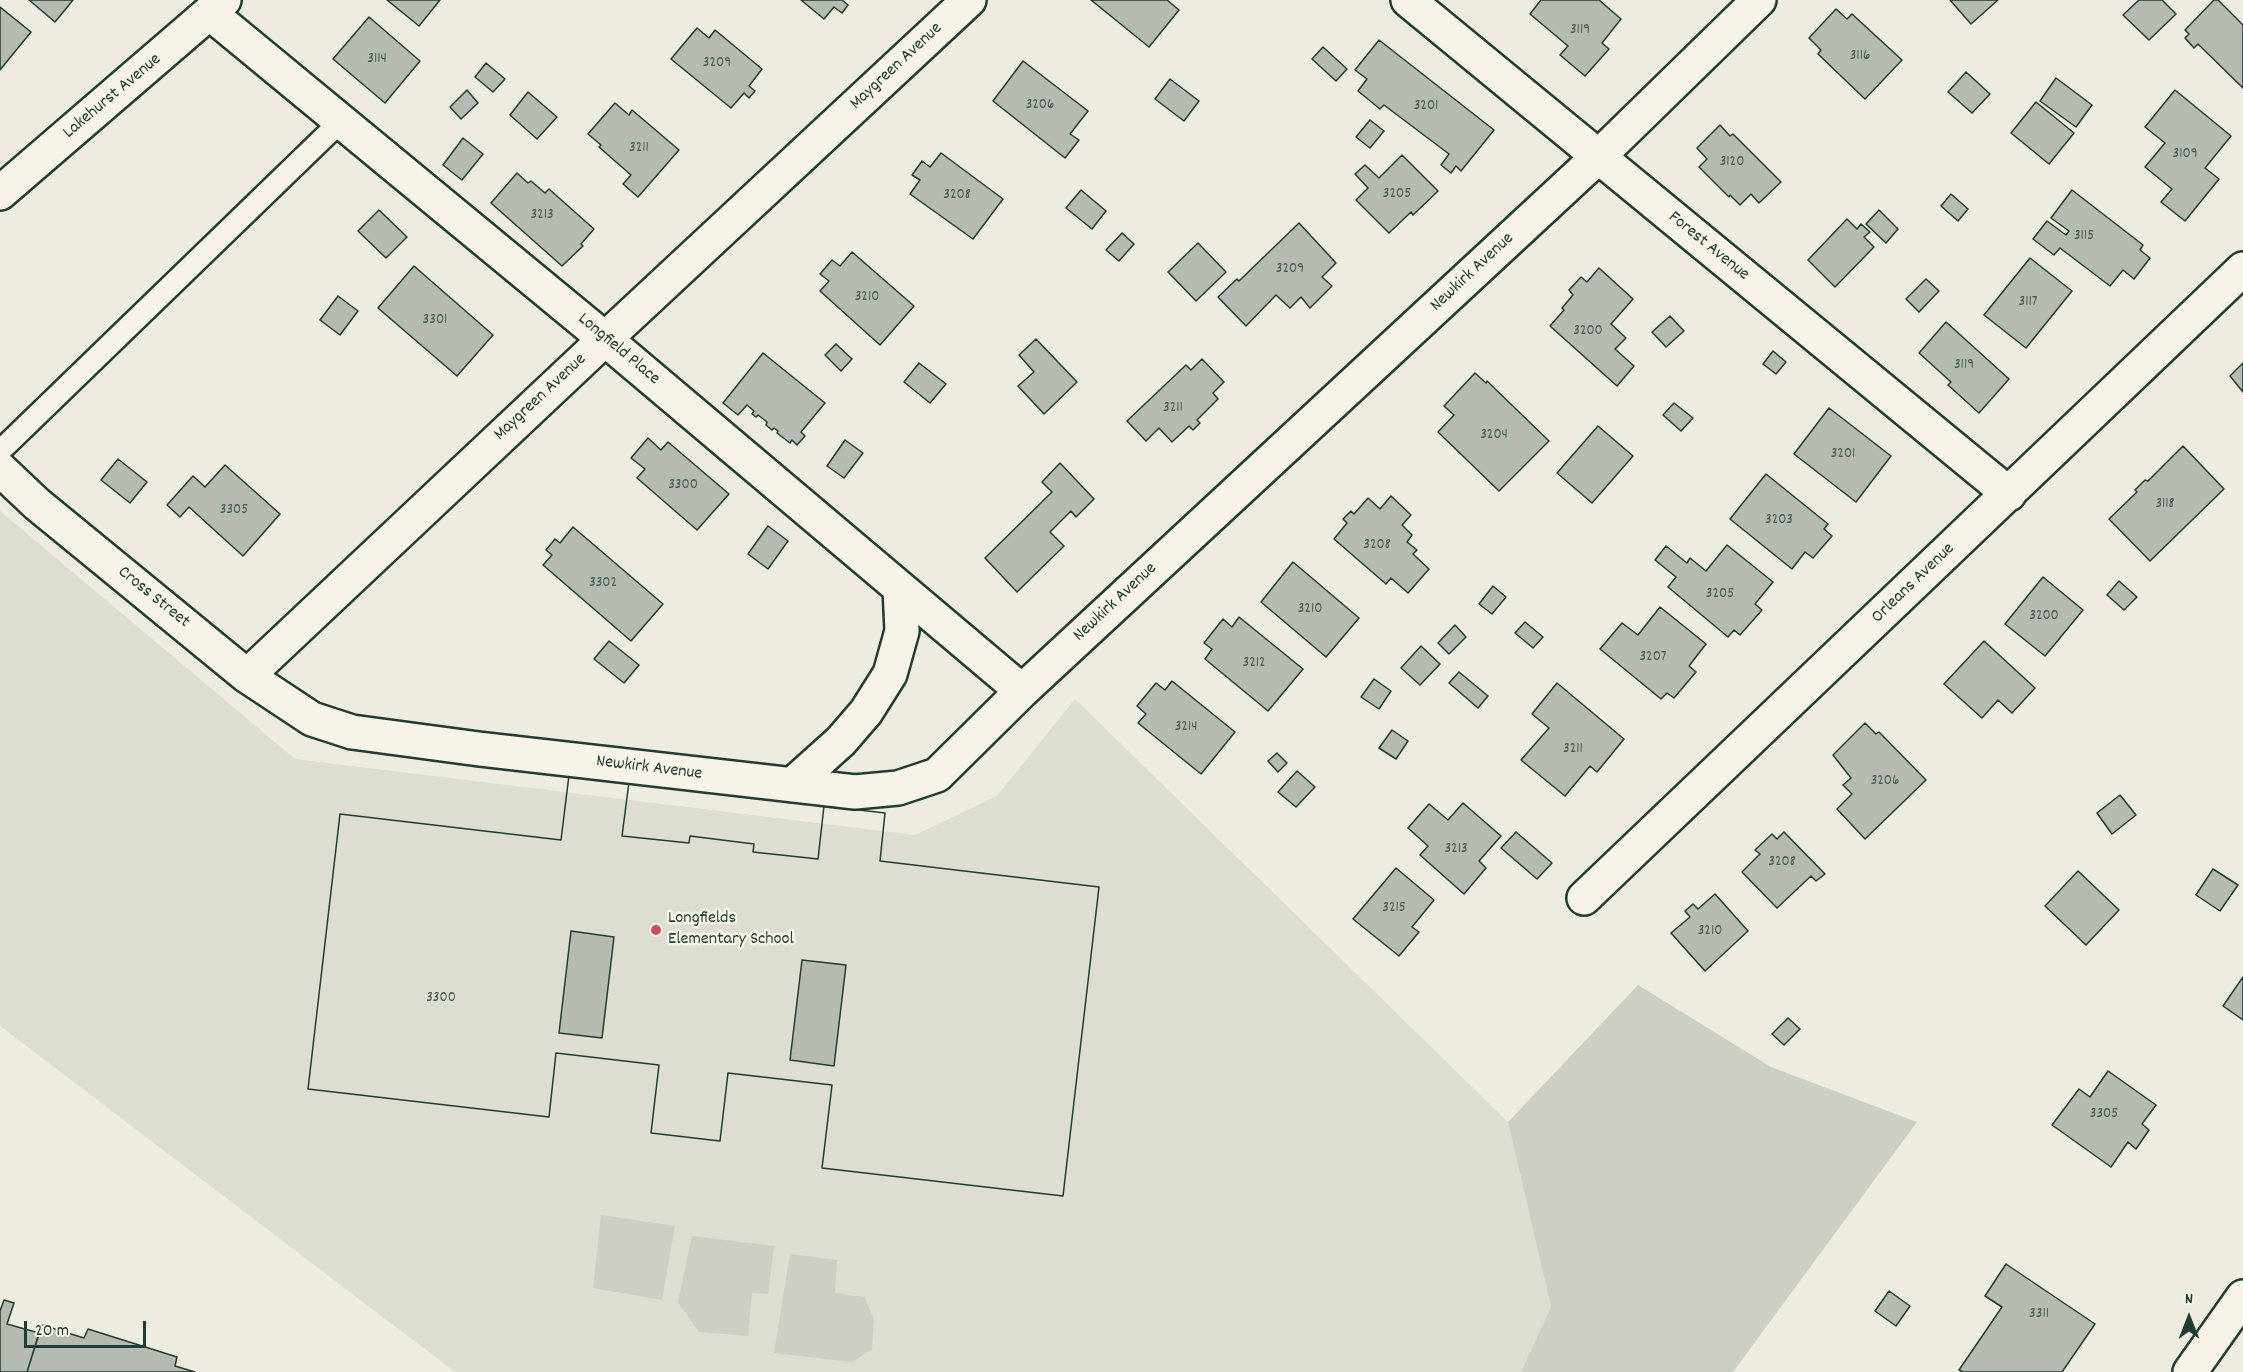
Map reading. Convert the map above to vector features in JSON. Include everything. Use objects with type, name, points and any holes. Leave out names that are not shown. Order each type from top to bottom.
[{"type":"street","name":"Maygreen Avenue","points":[[247,676],[969,0]]},
{"type":"street","name":"Forest Avenue","points":[[1408,0],[2009,494]]},
{"type":"street","name":"Newkirk Avenue","points":[[312,719],[364,733],[855,792],[898,788],[937,775],[1022,691],[1598,157],[1759,0]]},
{"type":"street","name":"Longfield Place","points":[[218,7],[341,121],[605,339],[1022,691]]},
{"type":"street","name":"Lakehurst Avenue","points":[[0,193],[218,7]]},
{"type":"street","name":"Orleans Avenue","points":[[1584,898],[2243,269]]},
{"type":"street","name":"Cross Street","points":[[0,469],[38,504],[247,676],[312,719]]},
{"type":"street","points":[[792,785],[841,741],[866,712],[890,674],[902,631],[900,588]]},
{"type":"street","points":[[2190,1372],[2243,1297]]},
{"type":"lane","points":[[0,452],[341,121]]},
{"type":"shaded area","name":"Longfields Elementary School","points":[[0,511],[295,759],[915,835],[997,796],[1075,699],[1508,1122],[1551,1307],[1521,1372],[455,1372],[0,1026]]},
{"type":"shaded area","points":[[1638,985],[1771,1067],[1917,1122],[1733,1372],[1521,1372],[1551,1307],[1508,1122]]},
{"type":"shaded area","points":[[601,1215],[675,1226],[662,1300],[593,1288]]},
{"type":"shaded area","points":[[692,1236],[774,1246],[768,1294],[752,1293],[748,1336],[699,1332],[678,1302]]},
{"type":"shaded area","points":[[790,1254],[837,1260],[835,1293],[864,1297],[874,1319],[872,1349],[852,1362],[774,1353]]},
{"type":"building","points":[[29,0],[73,0],[55,22]]},
{"type":"building","points":[[387,0],[440,0],[419,26]]},
{"type":"building","points":[[801,0],[842,0],[848,5],[842,13],[834,7],[824,19]]},
{"type":"building","points":[[1091,0],[1167,0],[1179,10],[1149,47]]},
{"type":"building","points":[[1541,0],[1599,0],[1621,19],[1602,43],[1609,49],[1585,76],[1560,55],[1568,46],[1530,14]]},
{"type":"building","points":[[1950,0],[1998,0],[1971,24]]},
{"type":"building","points":[[2139,0],[2162,0],[2176,14],[2149,40],[2123,15]]},
{"type":"building","points":[[2214,0],[2218,0],[2243,25],[2243,88],[2198,44],[2194,48],[2185,38],[2189,34],[2185,30]]},
{"type":"building","points":[[0,7],[31,32],[0,70]]},
{"type":"building","points":[[1836,9],[1847,19],[1852,14],[1902,60],[1865,99],[1818,54],[1821,50],[1809,38]]},
{"type":"building","points":[[369,17],[420,61],[385,103],[333,59]]},
{"type":"building","points":[[697,28],[709,38],[715,30],[762,69],[749,86],[755,91],[749,98],[744,93],[731,108],[671,59]]},
{"type":"building","points":[[1379,40],[1494,130],[1461,171],[1456,166],[1451,173],[1441,165],[1449,154],[1384,105],[1380,109],[1358,91],[1367,79],[1355,70]]},
{"type":"building","points":[[1323,47],[1347,69],[1336,81],[1312,59]]},
{"type":"building","points":[[1023,61],[1088,111],[1070,134],[1079,140],[1065,158],[993,101]]},
{"type":"building","points":[[486,63],[505,79],[493,92],[475,77]]},
{"type":"building","points":[[1966,72],[1990,94],[1972,113],[1948,92]]},
{"type":"building","points":[[2056,78],[2092,105],[2076,127],[2040,101]]},
{"type":"building","points":[[1170,79],[1199,101],[1184,121],[1155,99]]},
{"type":"building","points":[[467,90],[478,103],[461,119],[450,107]]},
{"type":"building","points":[[2175,90],[2231,136],[2205,168],[2219,179],[2185,221],[2161,202],[2172,189],[2145,167],[2165,143],[2145,127]]},
{"type":"building","points":[[528,92],[557,117],[537,139],[510,115]]},
{"type":"building","points":[[2036,102],[2074,133],[2049,164],[2011,133]]},
{"type":"building","points":[[615,103],[629,115],[632,110],[679,150],[638,197],[623,184],[631,175],[599,147],[601,145],[588,134]]},
{"type":"building","points":[[1370,120],[1384,131],[1370,148],[1356,137]]},
{"type":"building","points":[[1720,125],[1730,136],[1733,134],[1781,182],[1759,203],[1751,194],[1740,205],[1699,167],[1707,159],[1697,148]]},
{"type":"building","points":[[463,138],[483,154],[462,180],[443,165]]},
{"type":"building","points":[[941,153],[1003,199],[973,239],[910,194],[920,180],[912,175],[922,161],[930,167]]},
{"type":"building","points":[[1402,155],[1438,191],[1413,215],[1411,212],[1389,233],[1356,200],[1368,188],[1355,174],[1365,165],[1379,178]]},
{"type":"building","points":[[517,173],[545,193],[549,189],[594,229],[581,244],[583,246],[562,266],[491,203]]},
{"type":"building","points":[[1081,190],[1106,211],[1092,229],[1066,208]]},
{"type":"building","points":[[2072,190],[2143,245],[2140,250],[2150,258],[2134,279],[2123,270],[2110,286],[2060,248],[2054,255],[2033,239],[2047,221],[2066,235],[2069,231],[2051,218]]},
{"type":"building","points":[[1951,194],[1968,209],[1958,221],[1941,206]]},
{"type":"building","points":[[379,210],[407,237],[386,258],[358,231]]},
{"type":"building","points":[[1879,210],[1898,229],[1886,243],[1866,224]]},
{"type":"building","points":[[1847,219],[1857,229],[1861,224],[1870,232],[1864,237],[1874,247],[1835,287],[1808,260]]},
{"type":"building","points":[[1299,223],[1336,263],[1322,277],[1332,286],[1310,308],[1301,297],[1290,308],[1276,295],[1246,326],[1218,297],[1237,279],[1239,281]]},
{"type":"building","points":[[1122,233],[1134,244],[1119,261],[1106,250]]},
{"type":"building","points":[[1198,243],[1226,272],[1196,301],[1168,272]]},
{"type":"building","points":[[852,252],[914,306],[880,345],[820,291],[829,281],[820,274],[832,260],[840,266]]},
{"type":"building","points":[[2030,258],[2072,291],[2026,348],[1984,315]]},
{"type":"building","points":[[414,266],[493,335],[457,376],[378,308]]},
{"type":"building","points":[[1599,268],[1633,299],[1611,324],[1626,338],[1615,349],[1634,366],[1617,386],[1550,326],[1573,295],[1569,290],[1581,277],[1587,282]]},
{"type":"building","points":[[1926,279],[1939,291],[1919,312],[1906,299]]},
{"type":"building","points":[[338,296],[358,311],[340,335],[320,320]]},
{"type":"building","points":[[1670,316],[1684,331],[1666,347],[1652,332]]},
{"type":"building","points":[[1946,322],[2009,379],[1979,413],[1948,385],[1951,382],[1919,353]]},
{"type":"building","points":[[1036,339],[1077,382],[1044,414],[1018,386],[1034,372],[1019,355]]},
{"type":"building","points":[[836,344],[852,359],[841,371],[825,355]]},
{"type":"building","points":[[1773,351],[1786,362],[1776,374],[1763,364]]},
{"type":"building","points":[[763,353],[825,403],[801,432],[805,436],[797,445],[792,440],[790,443],[774,428],[772,430],[766,425],[767,422],[758,415],[756,417],[752,414],[754,411],[747,405],[738,415],[723,403]]},
{"type":"building","points":[[1202,359],[1224,382],[1213,393],[1218,399],[1197,420],[1200,423],[1193,430],[1189,426],[1172,442],[1159,428],[1146,441],[1127,421],[1186,365],[1191,370]]},
{"type":"building","points":[[919,363],[946,384],[930,403],[904,382]]},
{"type":"building","points":[[2243,363],[2243,392],[2230,376]]},
{"type":"building","points":[[1475,373],[1486,383],[1487,381],[1549,441],[1499,491],[1438,432],[1454,415],[1444,406]]},
{"type":"building","points":[[1674,403],[1693,418],[1681,431],[1663,415]]},
{"type":"building","points":[[1829,408],[1891,456],[1856,502],[1794,454]]},
{"type":"building","points":[[1598,426],[1633,456],[1592,503],[1557,473]]},
{"type":"building","points":[[648,438],[661,450],[668,442],[729,494],[697,530],[637,478],[645,469],[631,458]]},
{"type":"building","points":[[845,440],[863,453],[844,478],[827,466]]},
{"type":"building","points":[[2183,446],[2224,489],[2150,561],[2109,519],[2137,492],[2135,490],[2145,480],[2148,481]]},
{"type":"building","points":[[118,459],[147,482],[130,503],[101,480]]},
{"type":"building","points":[[1060,463],[1094,499],[1076,517],[1071,511],[1050,532],[1064,546],[1017,592],[985,558],[1052,492],[1042,482]]},
{"type":"building","points":[[225,465],[280,514],[243,556],[189,507],[180,517],[167,505],[193,476],[205,487]]},
{"type":"building","points":[[1766,474],[1828,524],[1824,529],[1832,536],[1813,558],[1805,552],[1792,569],[1730,519]]},
{"type":"building","points":[[1391,496],[1411,515],[1402,525],[1412,535],[1407,542],[1417,550],[1413,554],[1429,569],[1408,593],[1391,578],[1386,584],[1334,539],[1347,523],[1343,519],[1351,511],[1354,514],[1368,498],[1380,509]]},
{"type":"building","points":[[768,526],[788,541],[768,569],[748,554]]},
{"type":"building","points":[[573,527],[663,604],[631,641],[543,565],[552,555],[546,550],[555,539],[560,543]]},
{"type":"building","points":[[1727,545],[1773,582],[1755,604],[1762,610],[1740,635],[1734,630],[1728,637],[1668,587],[1676,577],[1655,560],[1666,546],[1687,563],[1690,558],[1706,571]]},
{"type":"building","points":[[1293,562],[1359,618],[1326,657],[1261,602]]},
{"type":"building","points":[[2043,577],[2083,610],[2045,656],[2005,624]]},
{"type":"building","points":[[2119,581],[2137,597],[2124,610],[2107,595]]},
{"type":"building","points":[[1493,586],[1506,597],[1492,614],[1479,604]]},
{"type":"building","points":[[1660,607],[1706,644],[1689,666],[1696,672],[1674,698],[1667,693],[1661,699],[1600,649],[1622,623],[1638,635]]},
{"type":"building","points":[[1239,617],[1303,669],[1268,711],[1205,659],[1212,649],[1204,643],[1223,619],[1232,627]]},
{"type":"building","points":[[1525,622],[1543,637],[1533,648],[1515,633]]},
{"type":"building","points":[[1455,625],[1466,637],[1449,654],[1438,643]]},
{"type":"building","points":[[609,641],[639,665],[624,683],[594,659]]},
{"type":"building","points":[[1984,641],[2035,688],[2012,713],[1998,700],[1982,718],[1944,684]]},
{"type":"building","points":[[1421,646],[1440,664],[1420,685],[1401,668]]},
{"type":"building","points":[[1459,672],[1488,696],[1478,708],[1449,683]]},
{"type":"building","points":[[1374,679],[1391,691],[1379,709],[1361,697]]},
{"type":"building","points":[[1172,681],[1235,732],[1201,774],[1138,723],[1146,714],[1137,706],[1156,683],[1165,690]]},
{"type":"building","points":[[1557,683],[1624,739],[1597,772],[1590,766],[1565,796],[1521,760],[1549,728],[1532,714]]},
{"type":"building","points":[[1865,723],[1876,734],[1879,732],[1926,780],[1865,839],[1837,809],[1852,794],[1843,785],[1851,778],[1833,755]]},
{"type":"building","points":[[1392,730],[1408,741],[1396,759],[1379,748]]},
{"type":"building","points":[[1277,753],[1287,763],[1278,772],[1268,761]]},
{"type":"building","points":[[1297,771],[1315,787],[1296,807],[1278,792]]},
{"type":"building","points":[[569,775],[629,782],[622,836],[689,843],[690,836],[754,844],[753,852],[818,859],[824,806],[885,813],[880,861],[1099,887],[1063,1196],[822,1168],[832,1085],[728,1073],[720,1141],[651,1133],[659,1065],[556,1053],[549,1117],[308,1089],[340,814],[561,840]],"holes":[[[571,931],[614,937],[602,1038],[559,1033]],[[802,960],[846,965],[834,1066],[790,1060]]]},
{"type":"building","points":[[569,775],[629,782],[622,836],[689,843],[690,836],[754,844],[753,852],[818,859],[824,806],[885,813],[880,861],[1099,887],[1063,1196],[822,1168],[832,1085],[728,1073],[720,1141],[651,1133],[659,1065],[556,1053],[549,1117],[308,1089],[340,814],[561,840]]},
{"type":"building","points":[[2120,795],[2136,815],[2112,834],[2097,813]]},
{"type":"building","points":[[1463,803],[1501,836],[1479,861],[1486,868],[1464,894],[1420,855],[1428,846],[1408,828],[1429,804],[1448,820]]},
{"type":"building","points":[[1516,832],[1552,863],[1537,879],[1501,848]]},
{"type":"building","points":[[1784,832],[1825,874],[1816,881],[1811,876],[1777,908],[1742,872],[1760,854],[1755,850],[1772,834],[1777,839]]},
{"type":"building","points":[[1396,868],[1434,900],[1412,927],[1419,932],[1399,956],[1353,919]]},
{"type":"building","points":[[2213,869],[2238,885],[2220,911],[2196,895]]},
{"type":"building","points":[[2078,871],[2119,910],[2086,945],[2045,906]]},
{"type":"building","points":[[1715,894],[1748,931],[1705,971],[1671,933],[1690,917],[1685,911],[1693,904],[1698,909]]},
{"type":"building","points":[[2243,977],[2243,1020],[2223,1006]]},
{"type":"building","points":[[1788,1018],[1800,1029],[1784,1045],[1772,1034]]},
{"type":"building","points":[[2108,1071],[2156,1105],[2142,1124],[2149,1130],[2136,1149],[2128,1142],[2111,1167],[2052,1125],[2079,1089],[2090,1097]]},
{"type":"building","points":[[2006,1264],[2095,1324],[2062,1372],[1963,1372],[1959,1370],[2002,1307],[1985,1296]]},
{"type":"building","points":[[1889,1291],[1910,1306],[1896,1326],[1875,1311]]},
{"type":"building","points":[[4,1300],[14,1303],[7,1324],[39,1333],[27,1372],[0,1372],[0,1311]]},
{"type":"building","points":[[42,1325],[84,1338],[88,1329],[177,1357],[175,1366],[195,1372],[27,1372]]},
{"type":"place","name":"Longfields Elementary School","points":[[656,930]]}]
